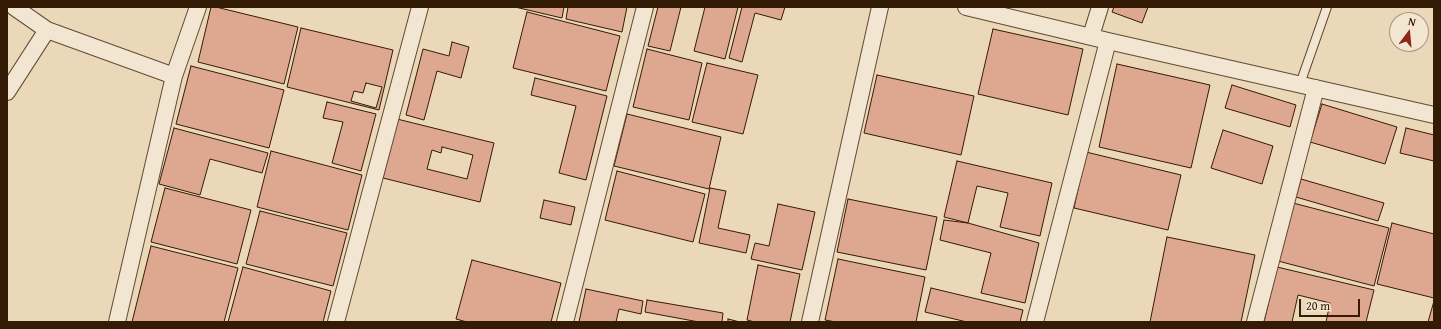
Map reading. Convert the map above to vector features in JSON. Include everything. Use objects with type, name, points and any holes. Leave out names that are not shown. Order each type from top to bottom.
[{"type":"street","points":[[14,7],[47,30],[174,76]]},
{"type":"street","points":[[117,322],[174,76],[198,7]]},
{"type":"street","points":[[336,322],[420,7]]},
{"type":"street","points":[[565,322],[645,7]]},
{"type":"street","points":[[810,322],[880,7]]},
{"type":"street","points":[[966,7],[1434,115]]},
{"type":"street","points":[[1091,36],[1100,7]]},
{"type":"street","points":[[7,92],[47,30]]},
{"type":"street","points":[[1035,322],[1108,41]]},
{"type":"street","points":[[1255,322],[1316,88]]},
{"type":"lane","points":[[1300,84],[1327,7]]},
{"type":"building","points":[[211,7],[298,27],[284,84],[198,62]]},
{"type":"building","points":[[515,7],[564,7],[562,18]]},
{"type":"building","points":[[568,7],[627,7],[622,32],[566,19]]},
{"type":"building","points":[[658,7],[681,7],[670,51],[648,46]]},
{"type":"building","points":[[705,7],[738,7],[725,59],[694,51]]},
{"type":"building","points":[[742,7],[785,7],[781,20],[755,13],[742,62],[729,58]]},
{"type":"building","points":[[1114,7],[1148,7],[1142,23],[1112,12]]},
{"type":"building","points":[[527,12],[620,36],[606,91],[513,68]]},
{"type":"building","points":[[301,28],[393,50],[379,110],[287,87]]},
{"type":"building","points":[[993,29],[1083,49],[1068,115],[978,94]]},
{"type":"building","points":[[452,42],[469,47],[461,78],[437,71],[424,120],[406,115],[423,49],[449,56]]},
{"type":"building","points":[[647,49],[702,63],[689,120],[633,107]]},
{"type":"building","points":[[707,63],[758,75],[743,134],[692,122]]},
{"type":"building","points":[[1117,64],[1210,85],[1191,168],[1099,147]]},
{"type":"building","points":[[191,66],[284,90],[269,148],[176,124]]},
{"type":"building","points":[[877,75],[974,96],[961,155],[864,133]]},
{"type":"building","points":[[535,78],[607,96],[586,180],[559,173],[576,106],[531,95]]},
{"type":"building","points":[[366,83],[382,87],[376,108],[351,101],[354,91],[363,93]]},
{"type":"building","points":[[1232,85],[1296,105],[1290,127],[1225,108]]},
{"type":"building","points":[[327,102],[376,114],[361,171],[332,163],[343,122],[323,118]]},
{"type":"building","points":[[1322,104],[1397,127],[1385,164],[1310,142]]},
{"type":"building","points":[[627,114],[721,137],[709,189],[614,166]]},
{"type":"building","points":[[397,119],[494,143],[480,202],[383,178]]},
{"type":"building","points":[[174,128],[268,153],[262,173],[210,159],[200,195],[159,184]]},
{"type":"building","points":[[1406,128],[1434,135],[1434,161],[1400,153]]},
{"type":"building","points":[[1223,130],[1273,146],[1262,184],[1211,168]]},
{"type":"building","points":[[442,147],[473,155],[467,179],[427,169],[432,150],[441,153]]},
{"type":"building","points":[[271,151],[362,175],[348,230],[257,207]]},
{"type":"building","points":[[1086,152],[1181,175],[1168,230],[1074,208]]},
{"type":"building","points":[[957,161],[1052,183],[1040,236],[1000,227],[1008,193],[977,186],[968,223],[944,217]]},
{"type":"building","points":[[617,171],[705,194],[693,242],[605,220]]},
{"type":"building","points":[[1301,179],[1384,203],[1378,221],[1296,197]]},
{"type":"building","points":[[165,188],[251,210],[237,264],[151,242]]},
{"type":"building","points":[[710,188],[726,191],[718,228],[750,235],[746,253],[699,243]]},
{"type":"building","points":[[848,199],[937,217],[926,270],[837,252]]},
{"type":"building","points":[[544,200],[575,207],[571,225],[540,218]]},
{"type":"building","points":[[1293,203],[1389,228],[1374,286],[1278,261]]},
{"type":"building","points":[[778,204],[815,212],[802,270],[751,259],[755,243],[769,246]]},
{"type":"building","points":[[260,211],[347,233],[333,286],[246,264]]},
{"type":"building","points":[[944,220],[968,223],[1039,243],[1025,303],[981,293],[991,253],[940,240]]},
{"type":"building","points":[[1392,223],[1434,234],[1434,298],[1377,284]]},
{"type":"building","points":[[1167,237],[1255,255],[1241,322],[1150,322]]},
{"type":"building","points":[[151,246],[238,268],[224,322],[132,322]]},
{"type":"building","points":[[838,259],[925,277],[916,322],[836,322],[825,320]]},
{"type":"building","points":[[472,260],[561,283],[551,322],[467,322],[456,319]]},
{"type":"building","points":[[758,265],[800,274],[790,322],[755,322],[747,320]]},
{"type":"building","points":[[243,267],[331,291],[323,322],[228,322]]},
{"type":"building","points":[[1277,267],[1374,290],[1366,322],[1326,322],[1330,303],[1298,295],[1292,322],[1264,322]]},
{"type":"building","points":[[931,288],[1023,310],[1020,322],[967,322],[925,312]]},
{"type":"building","points":[[586,289],[643,301],[641,314],[619,309],[616,322],[579,322]]},
{"type":"building","points":[[647,300],[723,313],[722,322],[699,322],[645,312]]},
{"type":"building","points":[[1434,301],[1434,322],[1428,322]]},
{"type":"building","points":[[728,319],[740,322],[728,322]]}]
